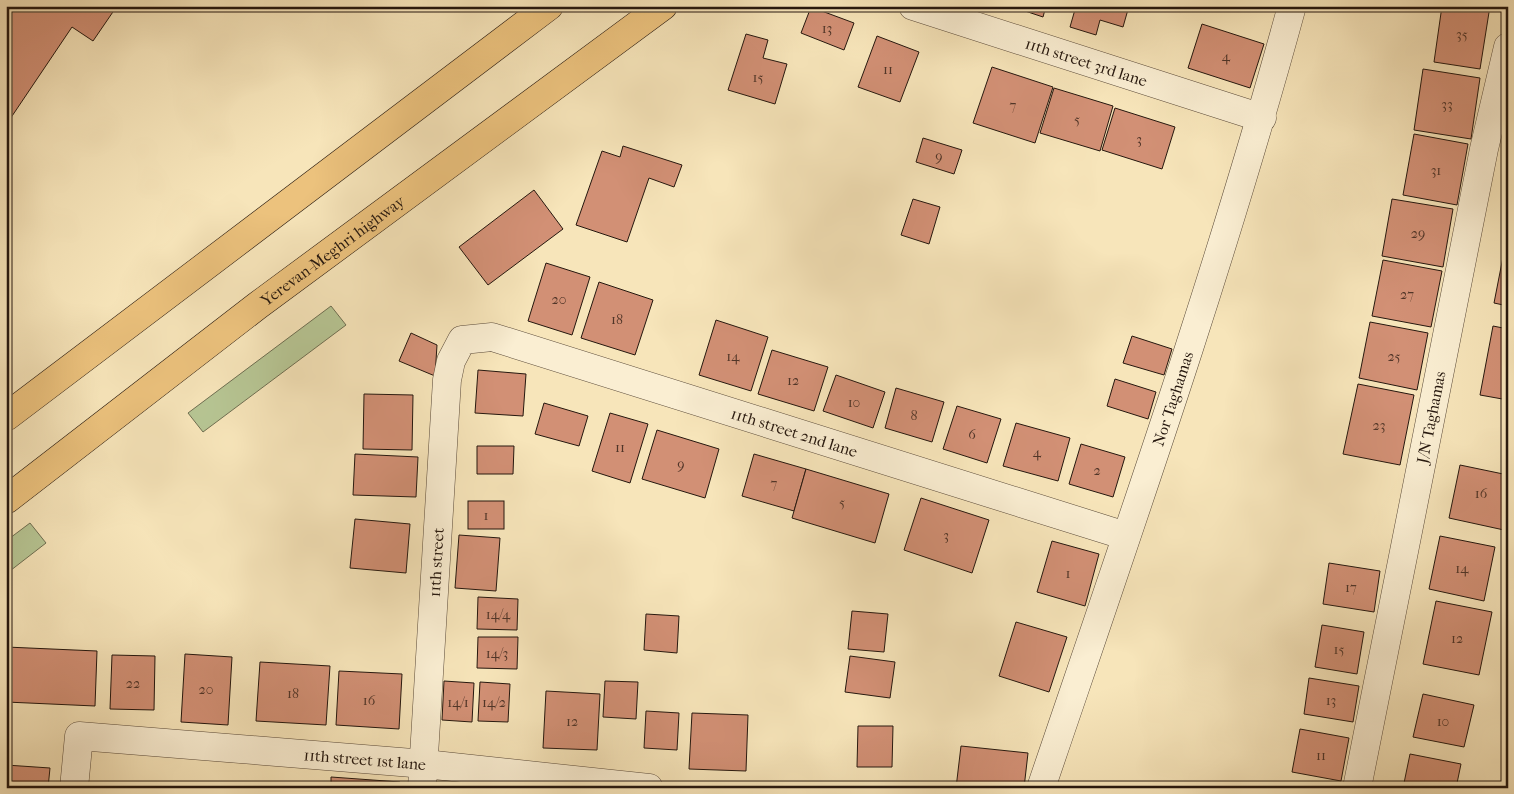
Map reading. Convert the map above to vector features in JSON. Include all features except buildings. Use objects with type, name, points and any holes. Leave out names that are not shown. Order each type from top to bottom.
[{"type":"highway","points":[[6,418],[549,6]]},
{"type":"highway","name":"Yerevan-Meghri highway","points":[[6,500],[257,306],[663,6]]},
{"type":"street","name":"11th street 3rd lane","points":[[913,6],[1262,118]]},
{"type":"street","name":"Nor Taghamas","points":[[1042,788],[1262,118],[1292,6]]},
{"type":"street","name":"J/N Taghamas","points":[[1357,788],[1484,149],[1508,48]]},
{"type":"street","name":"11th street 2nd lane","points":[[462,340],[492,336],[1126,536]]},
{"type":"street","name":"11th street","points":[[424,776],[447,380],[451,360],[462,340]]},
{"type":"street","name":"11th street 1st lane","points":[[74,788],[79,736],[424,776],[649,788]]},
{"type":"green space","points":[[331,306],[346,325],[203,432],[188,413]]},
{"type":"green space","points":[[30,523],[46,543],[6,574],[6,541]]}]
